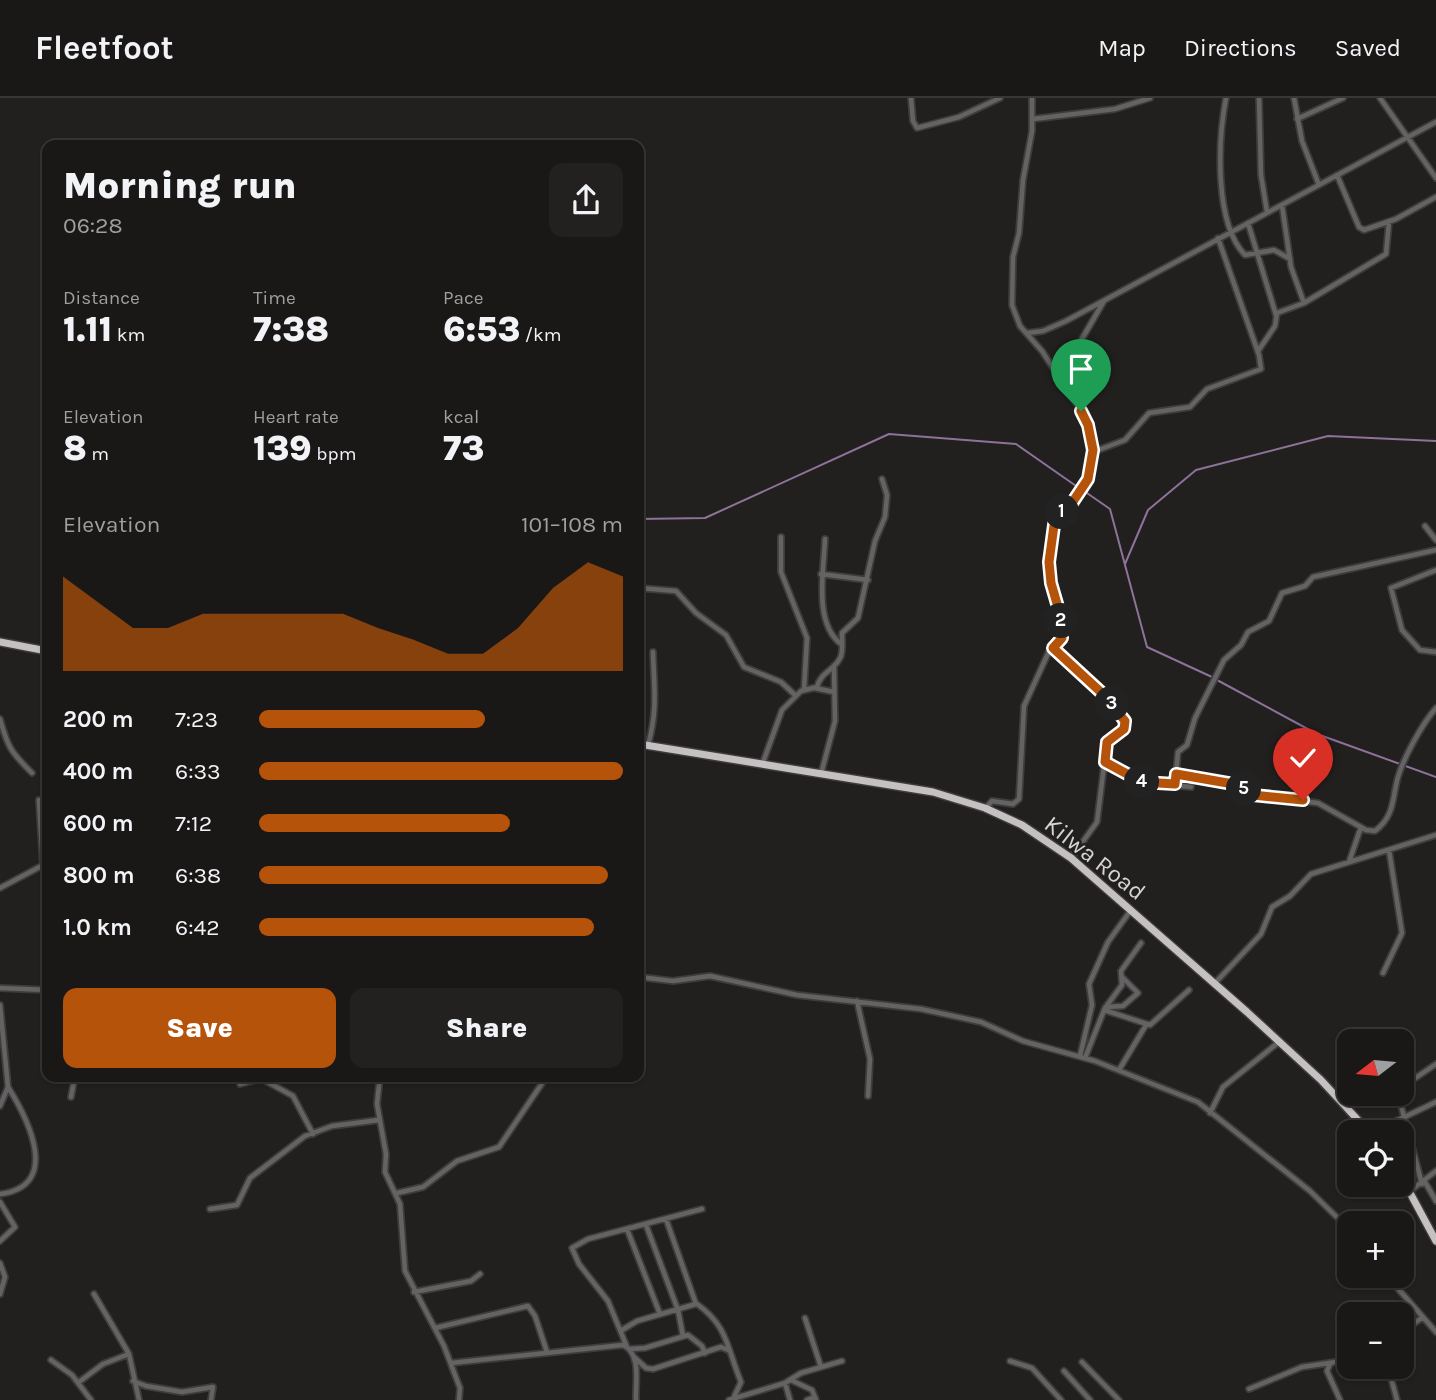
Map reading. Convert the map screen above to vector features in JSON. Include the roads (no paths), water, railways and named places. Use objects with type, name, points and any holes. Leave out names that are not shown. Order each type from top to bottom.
[{"type":"highway","points":[[0,644],[42,650]]},
{"type":"highway","name":"Kilwa Road","points":[[644,745],[933,792],[985,808],[1022,825],[1071,858],[1337,1096]]},
{"type":"highway","name":"Kilwa Road","points":[[1347,1106],[1360,1120]]},
{"type":"highway","points":[[1413,1197],[1436,1241]]},
{"type":"street","points":[[911,98],[913,121],[918,128],[959,117],[1000,98]]},
{"type":"street","points":[[985,808],[992,801],[1013,804],[1018,801],[1024,706],[1053,645],[1062,638],[1060,614],[1049,573],[1054,520],[1086,485],[1093,452],[1088,425],[1054,367],[1015,317],[1011,301],[1013,257],[1019,233],[1023,180],[1033,119],[1032,98]]},
{"type":"street","points":[[1119,98],[1126,106]]},
{"type":"street","points":[[1033,119],[1126,106],[1150,98]]},
{"type":"street","points":[[1226,98],[1219,158],[1227,222],[1242,254],[1257,255],[1278,251],[1290,259]]},
{"type":"street","points":[[1259,98],[1262,183],[1267,212]]},
{"type":"street","points":[[1294,98],[1304,147],[1319,185]]},
{"type":"street","points":[[1297,119],[1343,98]]},
{"type":"street","points":[[1380,98],[1436,178]]},
{"type":"street","points":[[1026,334],[1043,331],[1105,299],[1436,122]]},
{"type":"street","points":[[1337,175],[1361,229],[1366,230],[1389,222],[1436,197]]},
{"type":"street","points":[[1282,205],[1290,259],[1304,303]]},
{"type":"street","points":[[1276,316],[1304,303],[1386,254],[1389,222]]},
{"type":"street","points":[[1248,223],[1276,316],[1273,329],[1258,351]]},
{"type":"street","points":[[1093,452],[1125,440],[1149,414],[1190,407],[1207,389],[1261,369],[1258,351],[1218,238]]},
{"type":"street","points":[[1072,398],[1079,344],[1105,299]]},
{"type":"street","points":[[815,688],[821,675],[841,657],[844,631],[858,618],[875,541],[887,508],[887,495],[882,479]]},
{"type":"street","points":[[1425,526],[1436,540]]},
{"type":"street","points":[[781,537],[782,572],[807,638],[804,690]]},
{"type":"street","points":[[825,540],[821,574],[824,611],[832,636],[842,645]]},
{"type":"street","points":[[1175,784],[1178,752],[1187,745],[1195,718],[1222,665],[1248,632],[1269,621],[1282,593],[1305,586],[1313,577],[1436,550]]},
{"type":"street","points":[[1436,570],[1391,588],[1405,635],[1420,650],[1436,652]]},
{"type":"street","points":[[821,574],[867,580]]},
{"type":"street","points":[[644,588],[676,591],[696,614],[726,635],[743,666],[781,682],[795,695]]},
{"type":"street","points":[[1053,645],[1104,695],[1125,721],[1124,729],[1107,742],[1097,822],[1071,858]]},
{"type":"street","points":[[648,746],[657,706],[653,652]]},
{"type":"street","points":[[821,775],[835,721],[834,666]]},
{"type":"street","points":[[761,766],[782,710],[795,695],[815,688],[834,692]]},
{"type":"street","points":[[1176,774],[1239,785],[1253,795],[1318,803],[1361,827],[1375,831],[1390,816],[1399,772],[1419,731],[1436,708]]},
{"type":"street","points":[[0,719],[3,738],[12,753],[32,773]]},
{"type":"street","points":[[1105,762],[1142,782],[1191,788]]},
{"type":"street","points":[[39,800],[42,832]]},
{"type":"street","points":[[1349,863],[1361,827]]},
{"type":"street","points":[[1214,984],[1259,937],[1272,906],[1290,896],[1311,874],[1436,835]]},
{"type":"street","points":[[1383,973],[1402,933],[1389,849]]},
{"type":"street","points":[[0,888],[42,866]]},
{"type":"street","points":[[1082,1057],[1091,1007],[1089,984],[1108,942],[1131,910]]},
{"type":"street","points":[[1082,1057],[1105,1009],[1122,985],[1126,963],[1140,943]]},
{"type":"street","points":[[644,978],[673,981],[708,976],[797,995],[921,1009],[981,1022],[1023,1041],[1082,1057],[1119,1070],[1143,1083],[1193,1100],[1310,1191],[1337,1217]]},
{"type":"street","points":[[1105,1009],[1123,1006],[1138,993],[1122,976]]},
{"type":"street","points":[[0,988],[42,990]]},
{"type":"street","points":[[1105,1009],[1146,1025],[1153,1023],[1189,990]]},
{"type":"street","points":[[857,1001],[870,1059],[868,1096]]},
{"type":"street","points":[[0,1006],[3,1068],[8,1087],[33,1135],[36,1163],[28,1181],[0,1202],[15,1227],[0,1241]]},
{"type":"street","points":[[1119,1070],[1146,1025]]},
{"type":"street","points":[[1210,1113],[1223,1087],[1279,1042]]},
{"type":"street","points":[[1414,1079],[1436,1064]]},
{"type":"street","points":[[71,1097],[74,1082]]},
{"type":"street","points":[[271,1082],[293,1096],[313,1134]]},
{"type":"street","points":[[379,1082],[377,1104],[379,1120],[388,1182],[397,1193],[402,1215],[405,1270],[451,1363],[460,1388],[459,1400]]},
{"type":"street","points":[[397,1193],[423,1187],[457,1161],[499,1146],[543,1082]]},
{"type":"street","points":[[0,1106],[8,1087]]},
{"type":"street","points":[[1400,1106],[1403,1120],[1436,1102]]},
{"type":"street","points":[[210,1209],[237,1205],[250,1178],[313,1134],[332,1126],[379,1120]]},
{"type":"street","points":[[1414,1155],[1423,1183],[1436,1201]]},
{"type":"street","points":[[1414,1189],[1436,1171]]},
{"type":"street","points":[[0,1194],[10,1193]]},
{"type":"street","points":[[702,1209],[589,1239],[572,1248],[579,1264],[608,1301],[628,1348],[646,1368],[653,1369],[723,1346],[729,1351]]},
{"type":"street","points":[[666,1219],[696,1304],[709,1311],[723,1328],[741,1382],[732,1399]]},
{"type":"street","points":[[646,1225],[678,1310],[683,1336]]},
{"type":"street","points":[[627,1229],[660,1314]]},
{"type":"street","points":[[0,1263],[5,1277],[0,1294]]},
{"type":"street","points":[[414,1292],[471,1281],[480,1274]]},
{"type":"street","points":[[1398,1288],[1436,1332]]},
{"type":"street","points":[[94,1294],[129,1354],[139,1400]]},
{"type":"street","points":[[622,1330],[629,1324],[696,1304]]},
{"type":"street","points":[[435,1328],[528,1307],[535,1316],[547,1352]]},
{"type":"street","points":[[1414,1323],[1423,1317]]},
{"type":"street","points":[[805,1318],[806,1328],[821,1367]]},
{"type":"street","points":[[451,1363],[547,1352],[645,1348],[690,1335],[705,1353]]},
{"type":"street","points":[[79,1382],[103,1364],[129,1354]]},
{"type":"street","points":[[634,1357],[636,1400]]},
{"type":"street","points":[[51,1360],[79,1382],[91,1400]]},
{"type":"street","points":[[732,1399],[788,1382],[842,1361]]},
{"type":"street","points":[[1010,1361],[1032,1368],[1062,1400]]},
{"type":"street","points":[[1082,1362],[1119,1400]]},
{"type":"street","points":[[1249,1389],[1302,1367],[1337,1363]]},
{"type":"street","points":[[1330,1364],[1327,1371],[1340,1400]]},
{"type":"street","points":[[1064,1371],[1090,1400]]},
{"type":"street","points":[[1391,1379],[1397,1400]]},
{"type":"street","points":[[133,1380],[146,1386],[182,1392],[213,1387],[211,1400]]},
{"type":"street","points":[[788,1382],[810,1389],[815,1398],[807,1400]]},
{"type":"street","points":[[788,1382],[790,1400]]},
{"type":"waterway","points":[[644,519],[705,518],[889,434],[1016,444],[1079,488]]},
{"type":"waterway","points":[[1125,564],[1148,510],[1196,470],[1328,436],[1436,441]]},
{"type":"waterway","points":[[1084,491],[1110,509],[1147,647],[1212,677]]},
{"type":"waterway","points":[[1217,680],[1317,734],[1436,777]]}]
